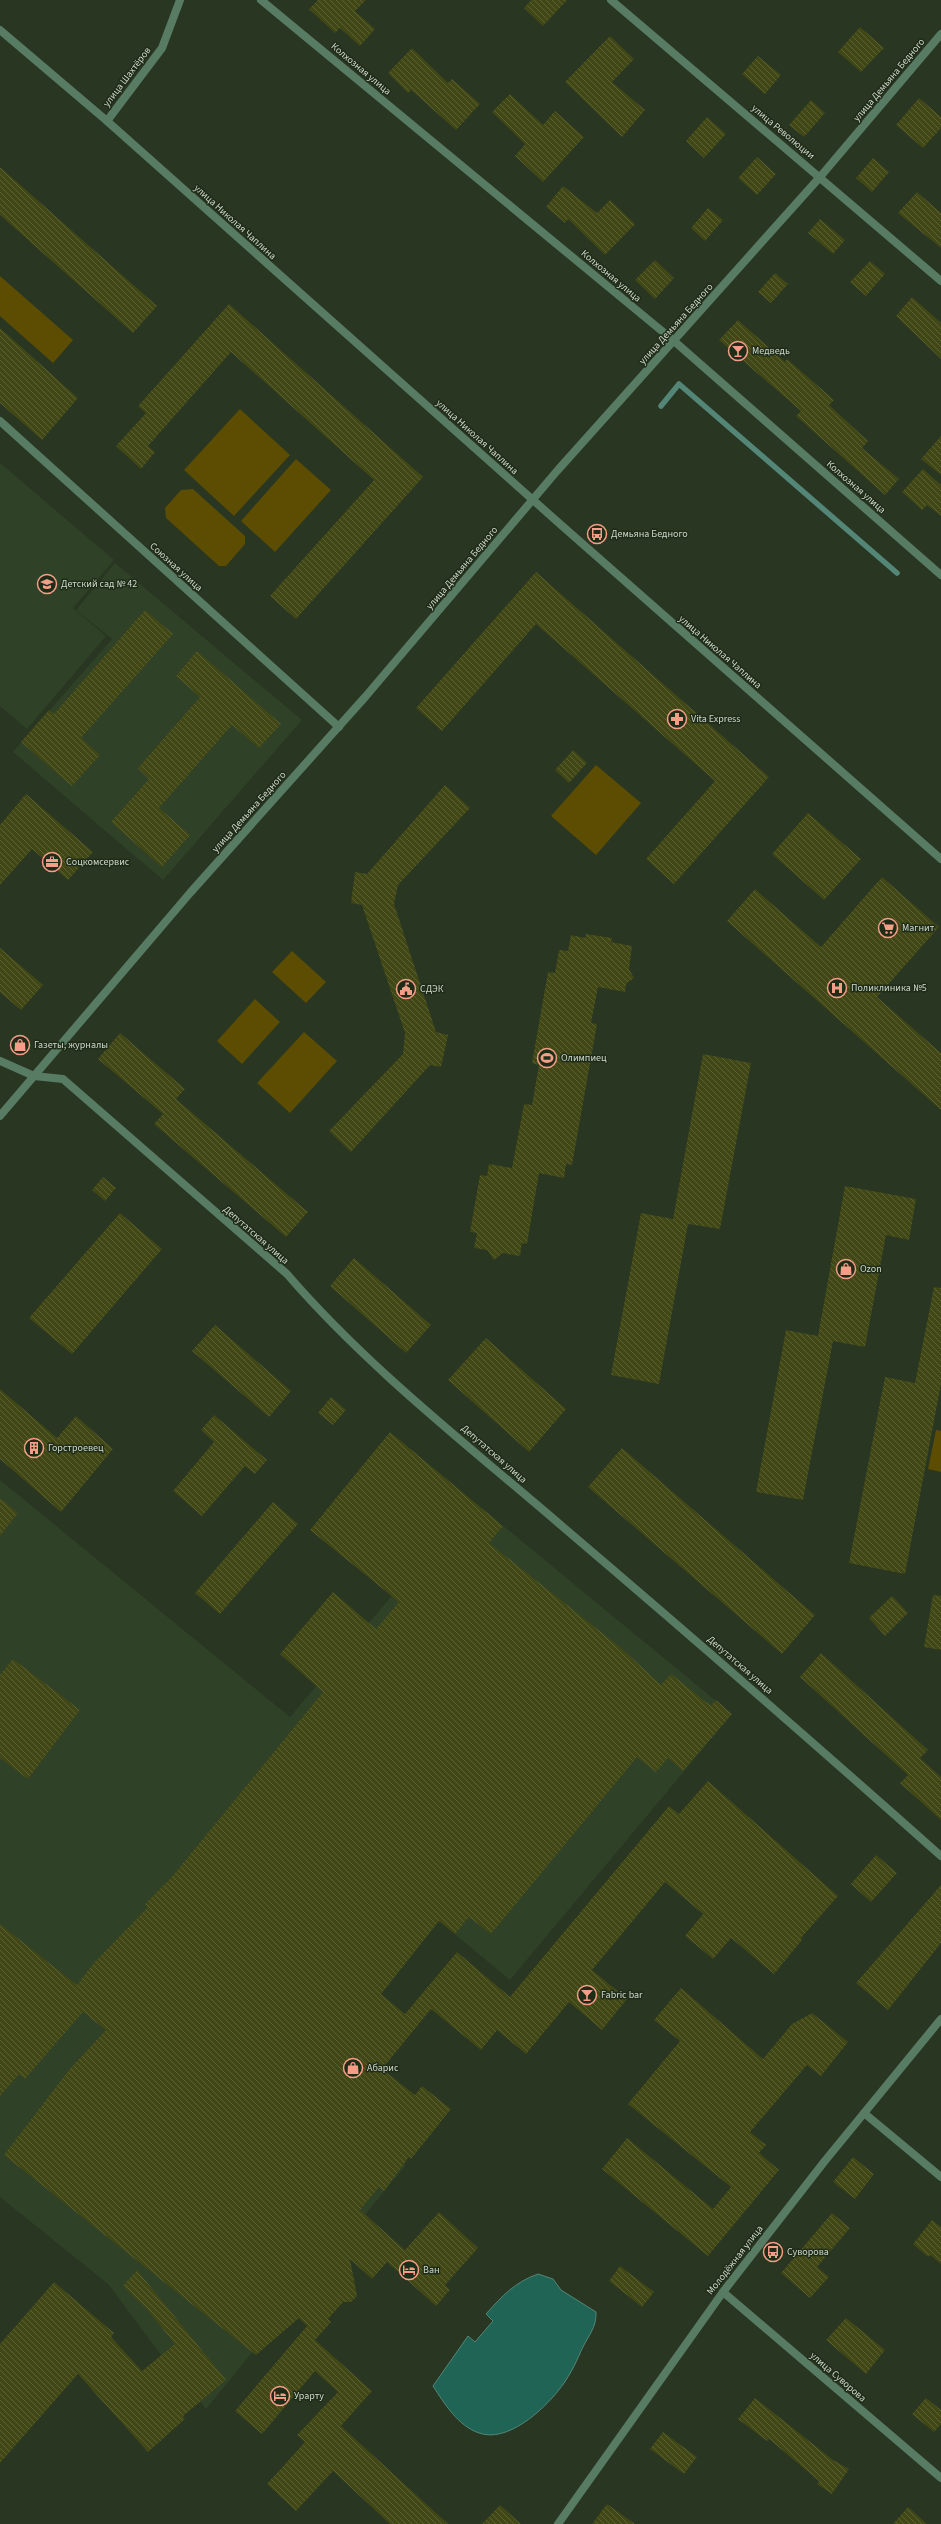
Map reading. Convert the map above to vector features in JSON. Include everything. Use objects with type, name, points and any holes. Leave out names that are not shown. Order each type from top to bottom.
[{"type":"street","name":"улица Шахтёров","points":[[107,120],[162,48],[180,0]]},
{"type":"street","name":"Колхозная улица","points":[[261,0],[674,341],[941,575]]},
{"type":"street","name":"улица Революции","points":[[611,0],[941,281]]},
{"type":"street","name":"улица Николая Чаплина","points":[[0,30],[107,120],[533,500],[941,859]]},
{"type":"street","name":"улица Демьяна Бедного","points":[[0,1116],[185,899],[339,727],[533,500],[820,177],[941,34]]},
{"type":"street","name":"Союзная улица","points":[[0,421],[339,727]]},
{"type":"street","name":"Депутатская улица","points":[[0,1061],[34,1076],[62,1079],[68,1084],[287,1274],[320,1310],[397,1384],[764,1699],[941,1856]]},
{"type":"street","name":"Молодёжная улица","points":[[558,2524],[723,2292],[941,2019]]},
{"type":"street","points":[[864,2114],[941,2177]]},
{"type":"street","name":"улица Суворова","points":[[723,2292],[941,2478]]},
{"type":"shaded area","points":[[0,276],[73,340],[53,363],[0,316]]},
{"type":"shaded area","points":[[240,409],[290,455],[234,516],[184,470]]},
{"type":"shaded area","points":[[296,459],[331,490],[275,552],[241,521]]},
{"type":"shaded area","name":"Детский сад № 42","points":[[0,463],[114,560],[73,608],[106,636],[27,729],[0,706]]},
{"type":"shaded area","points":[[193,489],[245,536],[245,544],[226,566],[219,566],[166,518],[165,508],[181,490]]},
{"type":"shaded area","points":[[115,563],[302,720],[163,880],[13,752],[112,639],[76,610]]},
{"type":"shaded area","points":[[596,765],[641,803],[596,855],[551,816]]},
{"type":"shaded area","points":[[292,951],[326,982],[306,1003],[272,972]]},
{"type":"shaded area","points":[[255,999],[280,1022],[242,1064],[217,1041]]},
{"type":"shaded area","points":[[304,1032],[337,1061],[290,1113],[257,1083]]},
{"type":"shaded area","points":[[936,1430],[941,1431],[941,1472],[928,1469]]},
{"type":"shaded area","points":[[0,1480],[290,1717],[472,1500],[732,1714],[510,1980],[439,1921],[307,2089],[406,2165],[206,2409],[161,2355],[108,2284],[0,2197]]},
{"type":"water","points":[[538,2274],[553,2279],[561,2290],[596,2312],[593,2328],[568,2377],[551,2399],[533,2416],[512,2429],[501,2433],[490,2435],[471,2430],[458,2420],[433,2386],[468,2336],[475,2342],[493,2321],[486,2314],[498,2301],[516,2285]]},
{"type":"building","points":[[318,0],[366,0],[355,11],[375,29],[360,46],[340,28],[335,33],[309,9]]},
{"type":"building","points":[[531,0],[567,0],[543,26],[524,8]]},
{"type":"building","points":[[860,27],[884,48],[861,72],[838,52]]},
{"type":"building","points":[[610,36],[634,59],[612,82],[645,110],[622,137],[565,82]]},
{"type":"building","points":[[412,48],[448,83],[452,79],[480,104],[456,130],[411,90],[408,93],[388,73]]},
{"type":"building","points":[[758,56],[781,75],[765,94],[742,74]]},
{"type":"building","points":[[510,94],[543,125],[555,111],[584,137],[543,182],[515,156],[525,144],[492,112]]},
{"type":"building","points":[[919,98],[941,117],[941,128],[923,148],[896,125]]},
{"type":"building","points":[[811,100],[825,113],[804,137],[789,125]]},
{"type":"building","points":[[707,117],[726,134],[704,158],[686,141]]},
{"type":"building","points":[[757,157],[776,174],[757,195],[738,178]]},
{"type":"building","points":[[873,158],[889,172],[872,192],[856,178]]},
{"type":"building","points":[[0,167],[157,306],[133,333],[0,215]]},
{"type":"building","points":[[563,186],[597,213],[610,200],[635,224],[605,255],[568,219],[565,223],[546,207]]},
{"type":"building","points":[[917,192],[941,213],[941,248],[898,213]]},
{"type":"building","points":[[708,208],[723,220],[705,241],[691,228]]},
{"type":"building","points":[[820,219],[845,240],[833,254],[808,233]]},
{"type":"building","points":[[655,260],[674,278],[655,299],[635,280]]},
{"type":"building","points":[[870,261],[885,274],[866,296],[850,282]]},
{"type":"building","points":[[775,273],[788,284],[771,303],[758,292]]},
{"type":"building","points":[[912,297],[941,323],[941,359],[896,316]]},
{"type":"building","points":[[229,304],[423,477],[296,619],[270,596],[374,480],[231,352],[148,446],[155,452],[141,469],[116,446],[146,413],[138,406]]},
{"type":"building","points":[[738,320],[785,362],[787,359],[834,400],[829,405],[868,441],[862,448],[899,479],[885,495],[796,416],[801,411],[719,340]]},
{"type":"building","points":[[0,328],[78,398],[42,440],[0,403]]},
{"type":"building","points":[[941,436],[941,475],[921,459]]},
{"type":"building","points":[[923,469],[941,485],[941,516],[927,505],[922,510],[902,492]]},
{"type":"building","points":[[536,572],[769,777],[674,884],[646,859],[715,781],[536,624],[442,731],[416,708]]},
{"type":"building","points":[[145,610],[173,634],[81,738],[100,755],[72,786],[21,742],[49,710],[54,714]]},
{"type":"building","points":[[197,651],[281,724],[259,748],[232,725],[159,808],[190,835],[162,867],[111,822],[149,779],[138,768],[200,697],[176,676]]},
{"type":"building","points":[[573,750],[587,763],[569,783],[555,770]]},
{"type":"building","points":[[445,785],[470,808],[398,885],[394,904],[436,1032],[448,1035],[441,1067],[430,1065],[351,1152],[329,1131],[403,1054],[405,1033],[362,905],[351,903],[355,872],[367,874]]},
{"type":"building","points":[[26,794],[93,852],[68,880],[32,849],[0,885],[0,825]]},
{"type":"building","points":[[808,813],[861,859],[824,900],[772,854]]},
{"type":"building","points":[[882,877],[939,927],[877,997],[941,1053],[941,1110],[727,921],[755,889],[821,947]]},
{"type":"building","points":[[586,934],[612,938],[611,942],[632,946],[629,969],[634,978],[626,984],[625,992],[598,987],[591,1023],[597,1024],[572,1165],[566,1164],[564,1178],[539,1173],[527,1244],[522,1243],[520,1256],[503,1253],[494,1260],[487,1250],[474,1248],[477,1233],[470,1232],[480,1175],[487,1176],[489,1164],[512,1168],[524,1104],[532,1105],[539,1065],[532,1063],[548,972],[555,973],[559,950],[568,951],[571,935],[585,938]]},
{"type":"building","points":[[0,948],[43,985],[21,1010],[0,992]]},
{"type":"building","points":[[120,1033],[185,1089],[176,1099],[308,1212],[286,1237],[154,1124],[163,1114],[98,1059]]},
{"type":"building","points":[[703,1054],[751,1063],[720,1229],[688,1224],[659,1384],[611,1375],[641,1213],[673,1219]]},
{"type":"building","points":[[103,1177],[116,1188],[105,1201],[92,1190]]},
{"type":"building","points":[[845,1186],[916,1199],[909,1240],[886,1235],[865,1347],[833,1341],[803,1500],[756,1492],[786,1330],[818,1336]]},
{"type":"building","points":[[120,1213],[162,1249],[72,1354],[29,1318]]},
{"type":"building","points":[[354,1258],[431,1325],[406,1353],[330,1286]]},
{"type":"building","points":[[934,1287],[941,1288],[941,1384],[905,1574],[849,1563],[885,1377],[915,1383]]},
{"type":"building","points":[[215,1325],[291,1391],[269,1417],[192,1351]]},
{"type":"building","points":[[486,1338],[566,1409],[529,1452],[448,1380]]},
{"type":"building","points":[[0,1389],[57,1438],[76,1416],[113,1449],[61,1512],[0,1459]]},
{"type":"building","points":[[331,1397],[346,1410],[333,1425],[318,1413]]},
{"type":"building","points":[[214,1415],[267,1460],[255,1474],[245,1466],[202,1516],[173,1491],[214,1442],[201,1430]]},
{"type":"building","points":[[390,1432],[503,1526],[489,1543],[621,1648],[661,1685],[671,1674],[711,1706],[716,1700],[732,1714],[683,1771],[668,1758],[656,1772],[637,1757],[491,1934],[469,1917],[455,1934],[439,1921],[381,1994],[405,2014],[457,1952],[510,1997],[669,1806],[679,1814],[708,1781],[838,1896],[801,1938],[802,1940],[774,1974],[731,1938],[713,1959],[685,1936],[703,1914],[665,1882],[592,1970],[627,1999],[602,2030],[569,2002],[526,2054],[497,2030],[481,2050],[431,2009],[382,2069],[415,2095],[422,2086],[451,2109],[411,2159],[409,2157],[384,2191],[379,2187],[360,2210],[405,2250],[439,2212],[478,2248],[445,2285],[450,2290],[436,2306],[387,2262],[372,2279],[350,2259],[357,2296],[351,2302],[343,2302],[328,2319],[331,2322],[315,2340],[372,2391],[341,2426],[448,2524],[390,2524],[333,2471],[296,2511],[267,2484],[305,2442],[297,2435],[338,2392],[315,2371],[262,2434],[235,2411],[307,2326],[299,2318],[256,2355],[4,2155],[69,2070],[106,2030],[83,2012],[25,2079],[19,2074],[0,2096],[0,1924],[77,1985],[93,1964],[148,1907],[145,1904],[171,1878],[323,1692],[280,1654],[333,1592],[376,1629],[399,1602],[310,1530]]},
{"type":"building","points":[[622,1448],[815,1615],[782,1654],[588,1487]]},
{"type":"building","points":[[0,1498],[18,1513],[0,1536]]},
{"type":"building","points":[[273,1502],[298,1524],[220,1614],[195,1593]]},
{"type":"building","points":[[933,1595],[941,1596],[941,1650],[924,1647]]},
{"type":"building","points":[[892,1596],[908,1613],[885,1636],[869,1618]]},
{"type":"building","points":[[821,1653],[928,1750],[920,1758],[941,1777],[941,1820],[900,1783],[908,1775],[800,1677]]},
{"type":"building","points":[[13,1659],[80,1710],[28,1779],[0,1758],[0,1675]]},
{"type":"building","points":[[876,1855],[897,1873],[871,1902],[851,1884]]},
{"type":"building","points":[[941,1885],[941,1943],[888,2010],[856,1983]]},
{"type":"building","points":[[681,1988],[763,2059],[792,2024],[812,2013],[848,2042],[821,2076],[807,2065],[750,2132],[766,2145],[759,2153],[779,2170],[708,2256],[602,2169],[627,2138],[713,2209],[731,2187],[628,2104],[680,2041],[654,2020]]},
{"type":"building","points":[[853,2157],[874,2174],[855,2199],[833,2182]]},
{"type":"building","points":[[832,2213],[850,2228],[817,2267],[829,2277],[810,2298],[781,2273]]},
{"type":"building","points":[[932,2220],[941,2227],[941,2264],[930,2255],[928,2257],[913,2244]]},
{"type":"building","points":[[620,2266],[654,2292],[642,2307],[609,2281]]},
{"type":"building","points":[[137,2270],[226,2380],[183,2416],[185,2419],[148,2452],[78,2374],[0,2463],[0,2344],[54,2282],[114,2333],[111,2337],[142,2371],[175,2344],[147,2309],[123,2286]]},
{"type":"building","points":[[846,2318],[885,2350],[866,2374],[826,2340]]},
{"type":"building","points":[[755,2398],[833,2460],[849,2469],[832,2494],[817,2484],[819,2481],[769,2439],[767,2441],[738,2419]]},
{"type":"building","points":[[926,2398],[941,2410],[941,2424],[934,2432],[912,2414]]},
{"type":"building","points":[[663,2432],[697,2457],[684,2474],[650,2449]]},
{"type":"building","points":[[607,2504],[635,2524],[592,2524]]},
{"type":"building","points":[[500,2505],[521,2524],[482,2524]]},
{"type":"building","points":[[908,2507],[927,2524],[893,2524]]},
{"type":"waterway","points":[[661,406],[679,384],[897,573]]},
{"type":"place","name":"Медведь","points":[[738,351]]},
{"type":"place","name":"Демьяна Бедного","points":[[597,534]]},
{"type":"place","name":"Детский сад № 42","points":[[47,584]]},
{"type":"place","name":"Vita Express","points":[[677,719]]},
{"type":"place","name":"Соцкомсервис","points":[[52,862]]},
{"type":"place","name":"Магнит","points":[[888,928]]},
{"type":"place","name":"Поликлиника №5","points":[[837,988]]},
{"type":"place","name":"СДЭК","points":[[406,989]]},
{"type":"place","name":"Газеты, журналы","points":[[20,1045]]},
{"type":"place","name":"Олимпиец","points":[[547,1058]]},
{"type":"place","name":"Ozon","points":[[846,1269]]},
{"type":"place","name":"Горстроевец","points":[[34,1448]]},
{"type":"place","name":"Fabric bar","points":[[587,1995]]},
{"type":"place","name":"Абарис","points":[[353,2068]]},
{"type":"place","name":"Суворова","points":[[773,2252]]},
{"type":"place","name":"Ван","points":[[409,2270]]},
{"type":"place","name":"Урарту","points":[[280,2396]]}]
